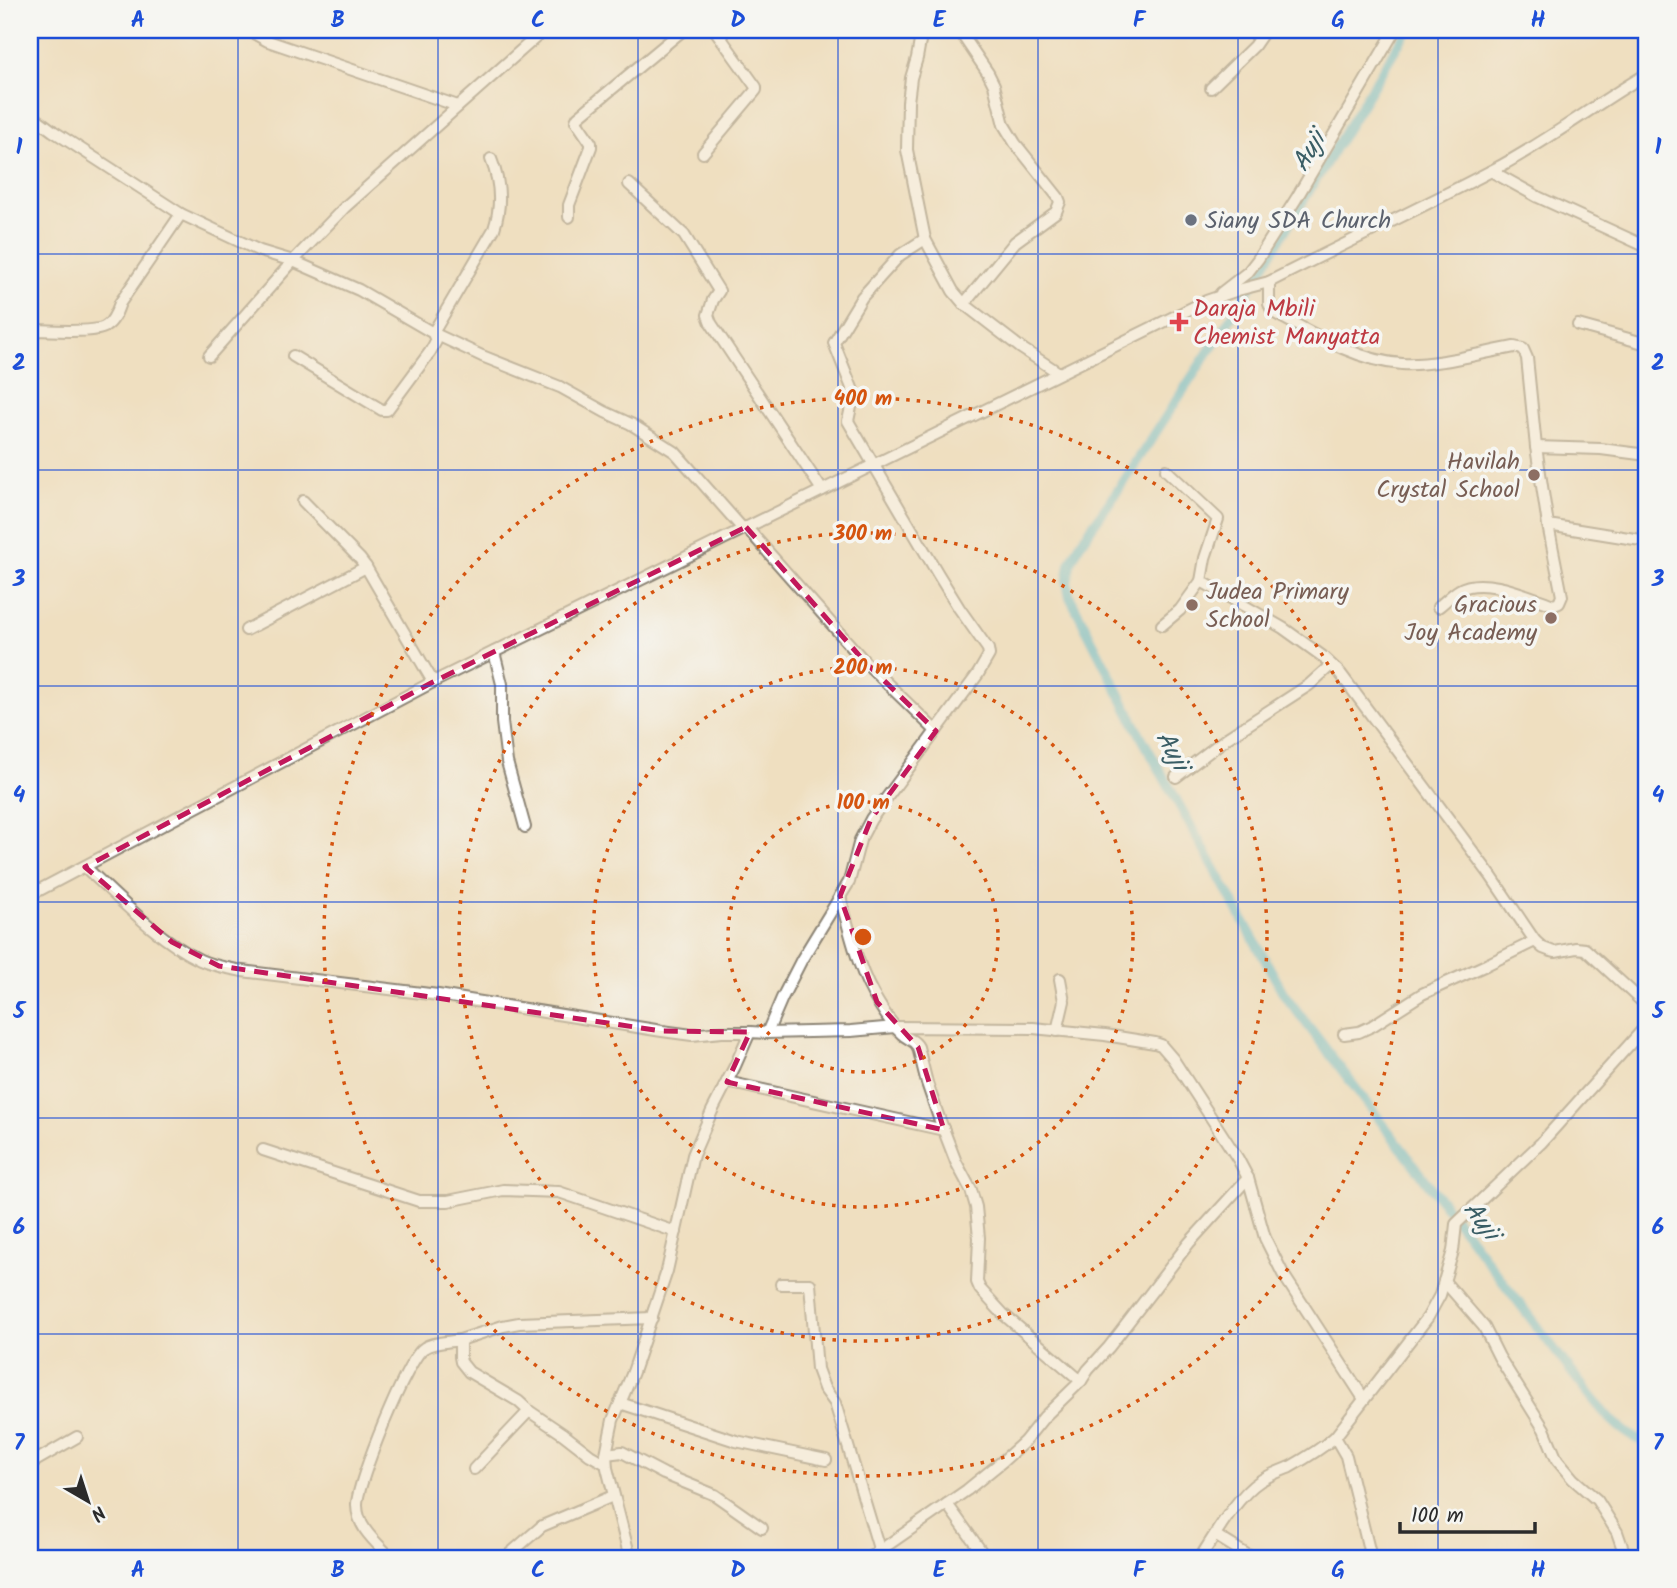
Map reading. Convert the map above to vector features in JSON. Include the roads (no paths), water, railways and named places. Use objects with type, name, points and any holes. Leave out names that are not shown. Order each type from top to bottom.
[{"type":"street","points":[[248,30],[268,41],[458,106]]},
{"type":"street","points":[[209,356],[345,207],[544,30]]},
{"type":"street","points":[[569,217],[569,205],[591,147],[576,121],[578,117],[683,30]]},
{"type":"street","points":[[704,153],[756,90],[715,30]]},
{"type":"street","points":[[922,30],[911,78],[907,150],[925,239],[953,291],[964,304],[1021,348],[1059,373]]},
{"type":"street","points":[[959,30],[988,72],[1004,125],[1060,202],[1056,212],[1015,243],[964,304]]},
{"type":"street","points":[[1211,88],[1254,46],[1265,30]]},
{"type":"street","points":[[1216,298],[1227,286],[1248,272],[1258,260],[1395,30]]},
{"type":"street","points":[[30,895],[433,682],[1206,301],[1266,282],[1491,171],[1647,74]]},
{"type":"street","points":[[30,114],[181,214],[260,251],[293,261],[359,290],[433,333],[560,387],[631,424],[675,452],[865,662],[936,731]]},
{"type":"street","points":[[433,333],[494,229],[499,211],[499,181],[491,159]]},
{"type":"street","points":[[1491,171],[1538,197],[1647,247]]},
{"type":"street","points":[[629,184],[684,235],[698,257],[719,291],[708,315],[712,323],[822,490]]},
{"type":"street","points":[[30,330],[86,331],[105,328],[115,317],[120,303],[181,214]]},
{"type":"street","points":[[767,1033],[802,960],[849,882],[860,840],[871,819],[989,655],[988,649],[945,585],[848,421],[853,393],[834,342],[862,297],[900,255],[925,239]]},
{"type":"street","points":[[1266,282],[1273,312],[1332,342],[1381,360],[1405,364],[1514,347],[1523,349],[1527,358],[1548,525],[1562,596],[1559,603],[1554,605],[1503,588],[1470,585],[1459,589],[1438,607]]},
{"type":"street","points":[[1578,325],[1647,344]]},
{"type":"street","points":[[293,356],[382,410],[387,410],[430,352],[436,341],[433,333]]},
{"type":"street","points":[[1536,446],[1601,449],[1647,455]]},
{"type":"street","points":[[1162,625],[1180,610],[1201,581],[1205,558],[1218,519],[1166,470]]},
{"type":"street","points":[[303,501],[366,567],[433,682]]},
{"type":"street","points":[[1548,525],[1647,541]]},
{"type":"street","points":[[246,630],[366,567]]},
{"type":"street","points":[[1201,581],[1283,628],[1322,656],[1340,673],[1542,948],[1555,952],[1576,947],[1585,949],[1647,1006]]},
{"type":"street","points":[[494,652],[502,684],[505,752],[525,827]]},
{"type":"street","points":[[1176,777],[1227,738],[1310,685],[1331,665]]},
{"type":"street","points":[[85,867],[172,942],[198,959],[242,971],[438,995],[692,1035],[722,1032],[850,1031],[895,1027],[1033,1028],[1161,1045],[1225,1138],[1248,1178],[1265,1238],[1283,1274],[1364,1399]]},
{"type":"street","points":[[840,896],[857,957],[867,981],[877,1002],[895,1027],[903,1036],[916,1042],[944,1130],[956,1162],[971,1189],[979,1238],[977,1282],[980,1289],[1003,1314],[1081,1381]]},
{"type":"street","points":[[1344,1034],[1372,1027],[1422,994],[1535,941]]},
{"type":"street","points":[[1057,1031],[1064,1000],[1060,979]]},
{"type":"street","points":[[1200,1558],[1251,1488],[1262,1479],[1319,1451],[1335,1437],[1428,1317],[1440,1295],[1453,1251],[1456,1224],[1541,1143],[1647,1026]]},
{"type":"street","points":[[630,1558],[606,1459],[613,1420],[667,1271],[694,1155],[750,1032]]},
{"type":"street","points":[[727,1083],[944,1130]]},
{"type":"street","points":[[263,1150],[419,1201],[448,1201],[503,1190],[559,1192],[676,1232]]},
{"type":"street","points":[[869,1558],[881,1555],[1024,1442],[1044,1417],[1081,1381],[1189,1242],[1248,1178]]},
{"type":"street","points":[[1444,1281],[1484,1327],[1499,1357],[1544,1429],[1557,1460],[1573,1479],[1597,1500],[1617,1532],[1626,1558]]},
{"type":"street","points":[[781,1284],[810,1284],[817,1369],[824,1388],[835,1403],[881,1555]]},
{"type":"street","points":[[391,1558],[359,1520],[356,1504],[383,1425],[419,1351],[428,1345],[460,1340],[519,1323],[652,1318]]},
{"type":"street","points":[[460,1340],[460,1357],[469,1372],[518,1401],[590,1455],[606,1459],[622,1452],[664,1474],[715,1495],[762,1528]]},
{"type":"street","points":[[620,1402],[736,1441],[826,1460]]},
{"type":"street","points":[[474,1469],[529,1411]]},
{"type":"street","points":[[30,1464],[77,1437]]},
{"type":"street","points":[[1335,1437],[1346,1456],[1370,1558]]},
{"type":"street","points":[[505,1558],[542,1526],[613,1496]]},
{"type":"street","points":[[947,1504],[986,1558]]},
{"type":"street","points":[[1215,1535],[1252,1558]]},
{"type":"waterway","name":"Auji","points":[[1407,30],[1247,293],[1080,544],[1070,564],[1067,583],[1070,597],[1142,738],[1284,994],[1593,1399],[1624,1430],[1647,1443]]},
{"type":"place","name":"Siany SDA Church","points":[[1191,220]]},
{"type":"place","name":"Daraja Mbili Chemist Manyatta","points":[[1179,322]]},
{"type":"place","name":"Havilah Crystal School","points":[[1534,475]]},
{"type":"place","name":"Judea Primary School","points":[[1192,605]]},
{"type":"place","name":"Gracious Joy Academy","points":[[1551,618]]}]
